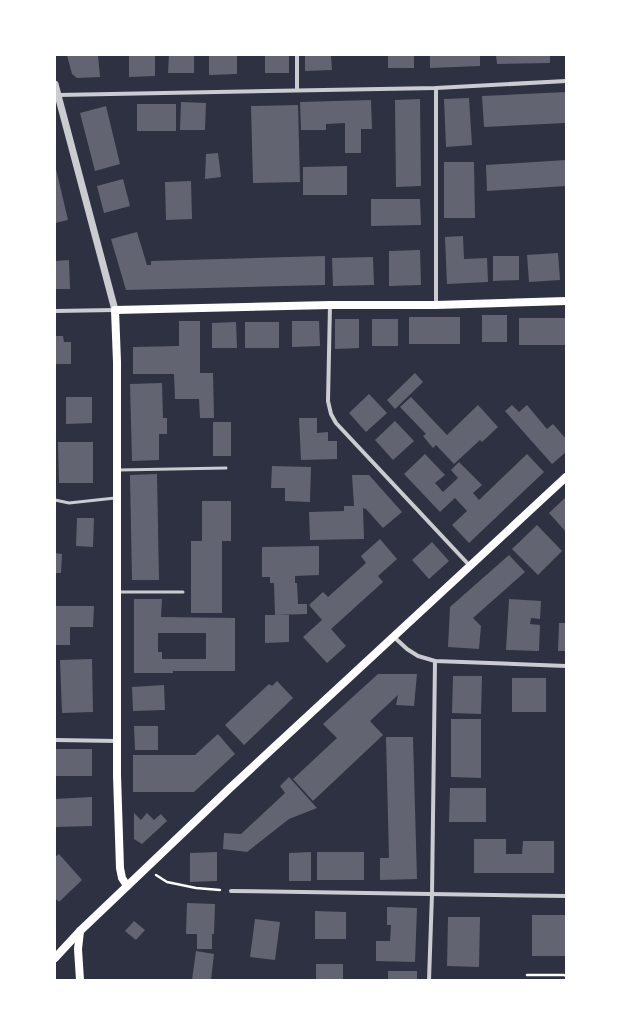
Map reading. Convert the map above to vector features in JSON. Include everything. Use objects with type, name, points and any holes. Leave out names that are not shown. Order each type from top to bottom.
[{"type":"main road","points":[[127,886],[122,878],[120,868],[117,741],[117,362],[114,310],[330,305],[436,305],[566,301]]},
{"type":"main road","points":[[55,958],[80,931],[230,788],[566,477]]},
{"type":"main road","points":[[80,931],[78,949],[80,980]]},
{"type":"street","points":[[297,55],[297,90]]},
{"type":"street","points":[[58,95],[436,88],[566,81]]},
{"type":"street","points":[[55,84],[114,310],[55,311]]},
{"type":"street","points":[[436,88],[436,305]]},
{"type":"street","points":[[330,305],[328,401],[331,414],[336,423],[470,566]]},
{"type":"street","points":[[394,637],[407,649],[418,656],[435,661],[566,666]]},
{"type":"street","points":[[429,980],[432,894],[435,661]]},
{"type":"street","points":[[55,740],[117,741]]},
{"type":"street","points":[[231,891],[566,896]]},
{"type":"lane","points":[[117,470],[226,468]]},
{"type":"lane","points":[[55,500],[69,503],[117,498]]},
{"type":"lane","points":[[117,592],[183,592]]},
{"type":"path","points":[[146,869],[167,882],[196,888],[231,891]]},
{"type":"path","points":[[527,975],[566,976]]},
{"type":"building","points":[[67,55],[98,55],[100,77],[77,78],[72,74]]},
{"type":"building","points":[[129,55],[155,55],[155,76],[129,77]]},
{"type":"building","points":[[169,55],[194,55],[194,73],[168,73]]},
{"type":"building","points":[[209,55],[237,55],[237,74],[209,75]]},
{"type":"building","points":[[265,55],[289,55],[289,73],[265,73]]},
{"type":"building","points":[[305,55],[331,55],[332,70],[305,71]]},
{"type":"building","points":[[388,55],[414,55],[414,68],[388,68]]},
{"type":"building","points":[[430,55],[480,55],[480,66],[430,68]]},
{"type":"building","points":[[496,55],[550,55],[550,63],[497,64]]},
{"type":"building","points":[[566,92],[566,123],[484,127],[482,96]]},
{"type":"building","points":[[469,98],[472,145],[446,147],[444,99]]},
{"type":"building","points":[[420,99],[421,186],[396,187],[395,100]]},
{"type":"building","points":[[371,100],[372,129],[361,129],[361,153],[345,153],[345,123],[326,124],[326,130],[301,130],[300,102]]},
{"type":"building","points":[[181,102],[206,103],[205,130],[180,130]]},
{"type":"building","points":[[137,104],[176,104],[176,131],[137,131]]},
{"type":"building","points":[[298,105],[300,182],[253,183],[251,106]]},
{"type":"building","points":[[106,106],[120,164],[95,171],[80,113]]},
{"type":"building","points":[[218,153],[221,177],[205,179],[206,154]]},
{"type":"building","points":[[566,160],[566,186],[487,191],[486,165]]},
{"type":"building","points":[[444,162],[474,162],[475,218],[444,218]]},
{"type":"building","points":[[347,166],[347,195],[303,195],[303,167]]},
{"type":"building","points":[[56,169],[68,220],[55,223],[55,170]]},
{"type":"building","points":[[123,179],[130,206],[104,213],[97,186]]},
{"type":"building","points":[[191,181],[192,219],[166,220],[165,182]]},
{"type":"building","points":[[371,199],[420,199],[421,225],[371,226]]},
{"type":"building","points":[[137,232],[147,265],[151,265],[151,261],[325,256],[325,285],[126,290],[111,239]]},
{"type":"building","points":[[463,236],[464,259],[487,258],[488,282],[447,284],[445,237]]},
{"type":"building","points":[[420,250],[421,285],[389,286],[389,251]]},
{"type":"building","points":[[558,253],[560,280],[529,282],[527,255]]},
{"type":"building","points":[[493,256],[519,256],[519,280],[493,281]]},
{"type":"building","points":[[373,257],[374,285],[333,286],[332,258]]},
{"type":"building","points":[[69,260],[70,289],[55,289],[55,261]]},
{"type":"building","points":[[482,315],[507,315],[507,342],[482,342]]},
{"type":"building","points":[[409,317],[460,317],[460,344],[409,344]]},
{"type":"building","points":[[519,318],[566,318],[566,345],[519,345]]},
{"type":"building","points":[[335,319],[359,319],[359,348],[335,349]]},
{"type":"building","points":[[372,319],[398,319],[398,346],[372,346]]},
{"type":"building","points":[[179,321],[200,321],[200,373],[213,373],[214,418],[200,418],[199,399],[175,399],[174,374],[133,374],[133,347],[179,346]]},
{"type":"building","points":[[292,321],[319,321],[320,346],[292,347]]},
{"type":"building","points":[[236,322],[237,348],[212,348],[212,323]]},
{"type":"building","points":[[245,322],[279,322],[279,348],[245,348]]},
{"type":"building","points":[[55,336],[63,336],[64,342],[71,342],[71,364],[55,364]]},
{"type":"building","points":[[415,373],[423,382],[395,409],[387,400]]},
{"type":"building","points":[[162,383],[163,418],[167,418],[167,434],[159,434],[159,460],[132,461],[130,384]]},
{"type":"building","points":[[369,394],[387,413],[366,432],[349,413]]},
{"type":"building","points":[[66,397],[92,397],[92,423],[66,424]]},
{"type":"building","points":[[411,397],[447,435],[478,405],[498,427],[482,442],[480,440],[454,464],[436,445],[433,448],[423,436],[426,434],[400,407]]},
{"type":"building","points":[[512,405],[519,412],[527,405],[547,429],[553,424],[566,439],[566,452],[552,464],[505,411]]},
{"type":"building","points":[[299,418],[317,418],[317,433],[328,432],[328,441],[337,441],[337,459],[301,460]]},
{"type":"building","points":[[395,421],[414,441],[393,460],[375,440]]},
{"type":"building","points":[[213,422],[231,422],[231,456],[213,456]]},
{"type":"building","points":[[58,442],[93,442],[93,483],[59,483]]},
{"type":"building","points":[[425,454],[445,475],[435,483],[443,492],[458,478],[451,470],[459,462],[482,485],[473,493],[479,500],[527,454],[544,472],[469,543],[452,525],[467,511],[455,498],[440,512],[404,474]]},
{"type":"building","points":[[272,466],[311,467],[310,502],[285,501],[285,488],[271,488]]},
{"type":"building","points":[[157,474],[159,580],[132,580],[130,475]]},
{"type":"building","points":[[352,475],[369,475],[402,512],[383,528],[366,509],[363,508],[364,539],[310,540],[309,512],[344,511],[344,506],[354,506]]},
{"type":"building","points":[[566,497],[566,532],[549,513]]},
{"type":"building","points":[[202,501],[231,501],[231,541],[222,541],[222,613],[191,613],[191,541],[202,541]]},
{"type":"building","points":[[77,518],[94,518],[93,547],[76,546]]},
{"type":"building","points":[[537,525],[562,551],[538,575],[512,549]]},
{"type":"building","points":[[380,539],[397,559],[378,576],[383,582],[331,629],[346,646],[327,663],[303,637],[322,620],[309,605],[323,592],[328,597],[366,563],[361,556]]},
{"type":"building","points":[[432,542],[449,561],[429,579],[412,560]]},
{"type":"building","points":[[319,546],[319,575],[295,576],[295,583],[297,583],[298,604],[307,604],[307,614],[275,615],[274,583],[270,583],[270,577],[262,577],[262,547]]},
{"type":"building","points":[[55,553],[62,554],[61,573],[55,573]]},
{"type":"building","points":[[509,555],[525,572],[473,618],[481,626],[479,649],[448,647],[450,607]]},
{"type":"building","points":[[134,599],[162,599],[161,617],[235,618],[235,671],[173,671],[173,673],[134,673]],"holes":[[[158,633],[206,633],[206,659],[162,659],[162,652],[158,652]]]},
{"type":"building","points":[[509,599],[541,601],[540,619],[531,618],[530,624],[540,625],[539,651],[506,650]]},
{"type":"building","points":[[55,606],[94,606],[93,627],[70,627],[70,645],[55,645]]},
{"type":"building","points":[[265,615],[289,615],[289,642],[265,643]]},
{"type":"building","points":[[559,623],[566,623],[566,651],[558,651]]},
{"type":"building","points":[[92,659],[93,712],[62,713],[60,660]]},
{"type":"building","points":[[378,674],[417,674],[414,706],[396,705],[398,695],[370,721],[383,735],[313,801],[293,779],[337,738],[323,724]]},
{"type":"building","points":[[453,676],[482,676],[481,714],[452,713]]},
{"type":"building","points":[[512,678],[546,678],[546,712],[512,712]]},
{"type":"building","points":[[277,681],[293,698],[244,745],[225,725],[269,684],[272,686]]},
{"type":"building","points":[[164,685],[165,710],[133,711],[132,687]]},
{"type":"building","points":[[451,719],[481,719],[481,778],[451,777]]},
{"type":"building","points":[[134,726],[158,726],[158,750],[135,750]]},
{"type":"building","points":[[218,734],[235,754],[194,792],[133,792],[133,755],[195,755]]},
{"type":"building","points":[[386,737],[413,737],[417,879],[380,880],[380,858],[389,858]]},
{"type":"building","points":[[55,749],[92,749],[92,776],[55,776]]},
{"type":"building","points":[[289,777],[317,808],[289,819],[247,852],[223,849],[224,833],[241,834],[285,793],[280,786]]},
{"type":"building","points":[[450,788],[486,788],[486,822],[449,822]]},
{"type":"building","points":[[92,797],[92,826],[55,827],[55,799]]},
{"type":"building","points":[[134,813],[141,820],[147,813],[154,820],[161,814],[167,821],[142,844],[134,839]]},
{"type":"building","points":[[474,839],[506,839],[506,854],[522,854],[523,841],[554,841],[554,873],[474,873]]},
{"type":"building","points":[[217,852],[217,881],[190,882],[190,853]]},
{"type":"building","points":[[311,852],[311,881],[289,881],[289,853]]},
{"type":"building","points":[[317,852],[364,852],[364,880],[317,880]]},
{"type":"building","points":[[59,854],[82,880],[59,902],[55,898],[55,857]]},
{"type":"building","points":[[187,903],[215,904],[212,949],[197,949],[197,934],[186,934]]},
{"type":"building","points":[[387,907],[417,908],[415,962],[376,961],[376,941],[390,941],[391,925],[387,925]]},
{"type":"building","points":[[315,911],[346,912],[346,939],[315,939]]},
{"type":"building","points":[[532,915],[566,915],[566,956],[532,956]]},
{"type":"building","points":[[448,917],[480,917],[479,967],[447,966]]},
{"type":"building","points":[[255,919],[280,922],[275,960],[250,957]]},
{"type":"building","points":[[134,921],[145,930],[136,940],[125,931]]},
{"type":"building","points":[[196,951],[214,954],[211,980],[192,980]]},
{"type":"building","points":[[316,964],[343,964],[343,980],[316,980]]},
{"type":"building","points":[[388,971],[417,971],[417,980],[388,980]]}]
